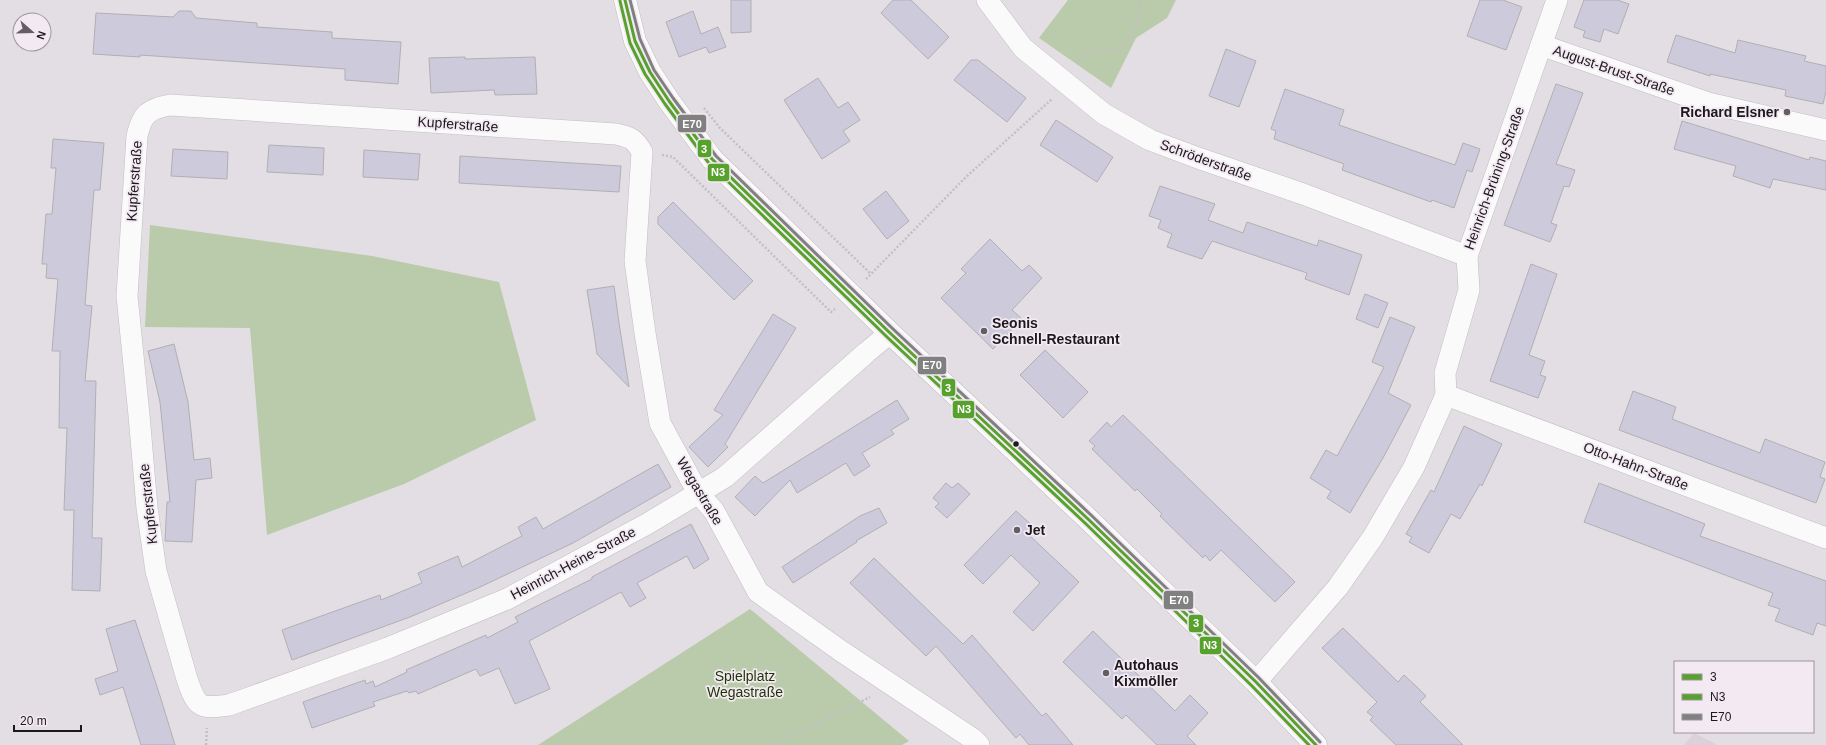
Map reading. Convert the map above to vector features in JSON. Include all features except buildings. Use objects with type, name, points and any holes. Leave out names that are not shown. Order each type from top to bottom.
[{"type":"main road","points":[[625,0],[635,41],[650,72],[669,101],[712,159],[850,295],[1088,519],[1256,682],[1316,745]]},
{"type":"street","name":"Schröderstraße","points":[[987,0],[1023,48],[1064,83],[1104,114],[1150,140],[1303,194],[1467,256]]},
{"type":"street","name":"Heinrich-Brüning-Straße","points":[[1256,682],[1338,586],[1373,537],[1414,467],[1446,395],[1445,373],[1469,290],[1467,256],[1557,0]]},
{"type":"street","name":"August-Brust-Straße","points":[[1541,45],[1708,103],[1826,130]]},
{"type":"street","name":"Kupferstraße","points":[[208,708],[200,704],[192,695],[186,679],[156,571],[147,508],[127,296],[137,136],[140,122],[146,114],[156,108],[170,105],[616,134],[628,137],[637,143],[642,152]]},
{"type":"street","name":"Wegastraße","points":[[642,152],[635,260],[645,333],[660,423],[698,493],[714,511],[758,592],[973,739],[979,745]]},
{"type":"street","name":"Heinrich-Heine-Straße","points":[[208,708],[229,705],[388,648],[507,599],[647,524],[725,477],[890,333]]},
{"type":"street","name":"Otto-Hahn-Straße","points":[[1446,395],[1660,474],[1826,538]]},
{"type":"path","points":[[702,105],[720,128],[871,274],[966,177],[1049,102],[1087,50],[1113,50],[1124,43],[1131,35],[1139,18],[1141,0]]},
{"type":"path","points":[[642,152],[673,157],[831,312],[850,295]]},
{"type":"path","points":[[772,745],[870,698],[893,684]]},
{"type":"shaded area","points":[[1694,733],[1716,744],[1684,745]]},
{"type":"green space","points":[[1068,0],[1176,0],[1167,18],[1136,38],[1111,88],[1039,38]]},
{"type":"green space","points":[[150,225],[372,256],[499,282],[536,420],[404,484],[267,535],[250,328],[145,327]]},
{"type":"green space","name":"Spielplatz Wegastraße","points":[[750,609],[909,741],[902,745],[538,745]]},
{"type":"transit line","name":"3","points":[[625,0],[635,41],[650,72],[669,101],[712,159],[890,333],[1088,519],[1256,682],[1316,745]]},
{"type":"transit line","name":"E70","points":[[630,0],[640,39],[654,70],[716,156],[893,329],[1091,515],[1259,678],[1320,742]]},
{"type":"transit line","name":"N3","points":[[620,1],[630,43],[645,74],[665,104],[708,162],[887,337],[1085,523],[1252,686],[1309,745]]},
{"type":"place","name":"Richard Elsner","points":[[1787,112]]},
{"type":"place","name":"Seonis Schnell-Restaurant","points":[[984,331]]},
{"type":"place","name":"Jet","points":[[1017,530]]},
{"type":"place","name":"Autohaus Kixmöller","points":[[1106,673]]}]
